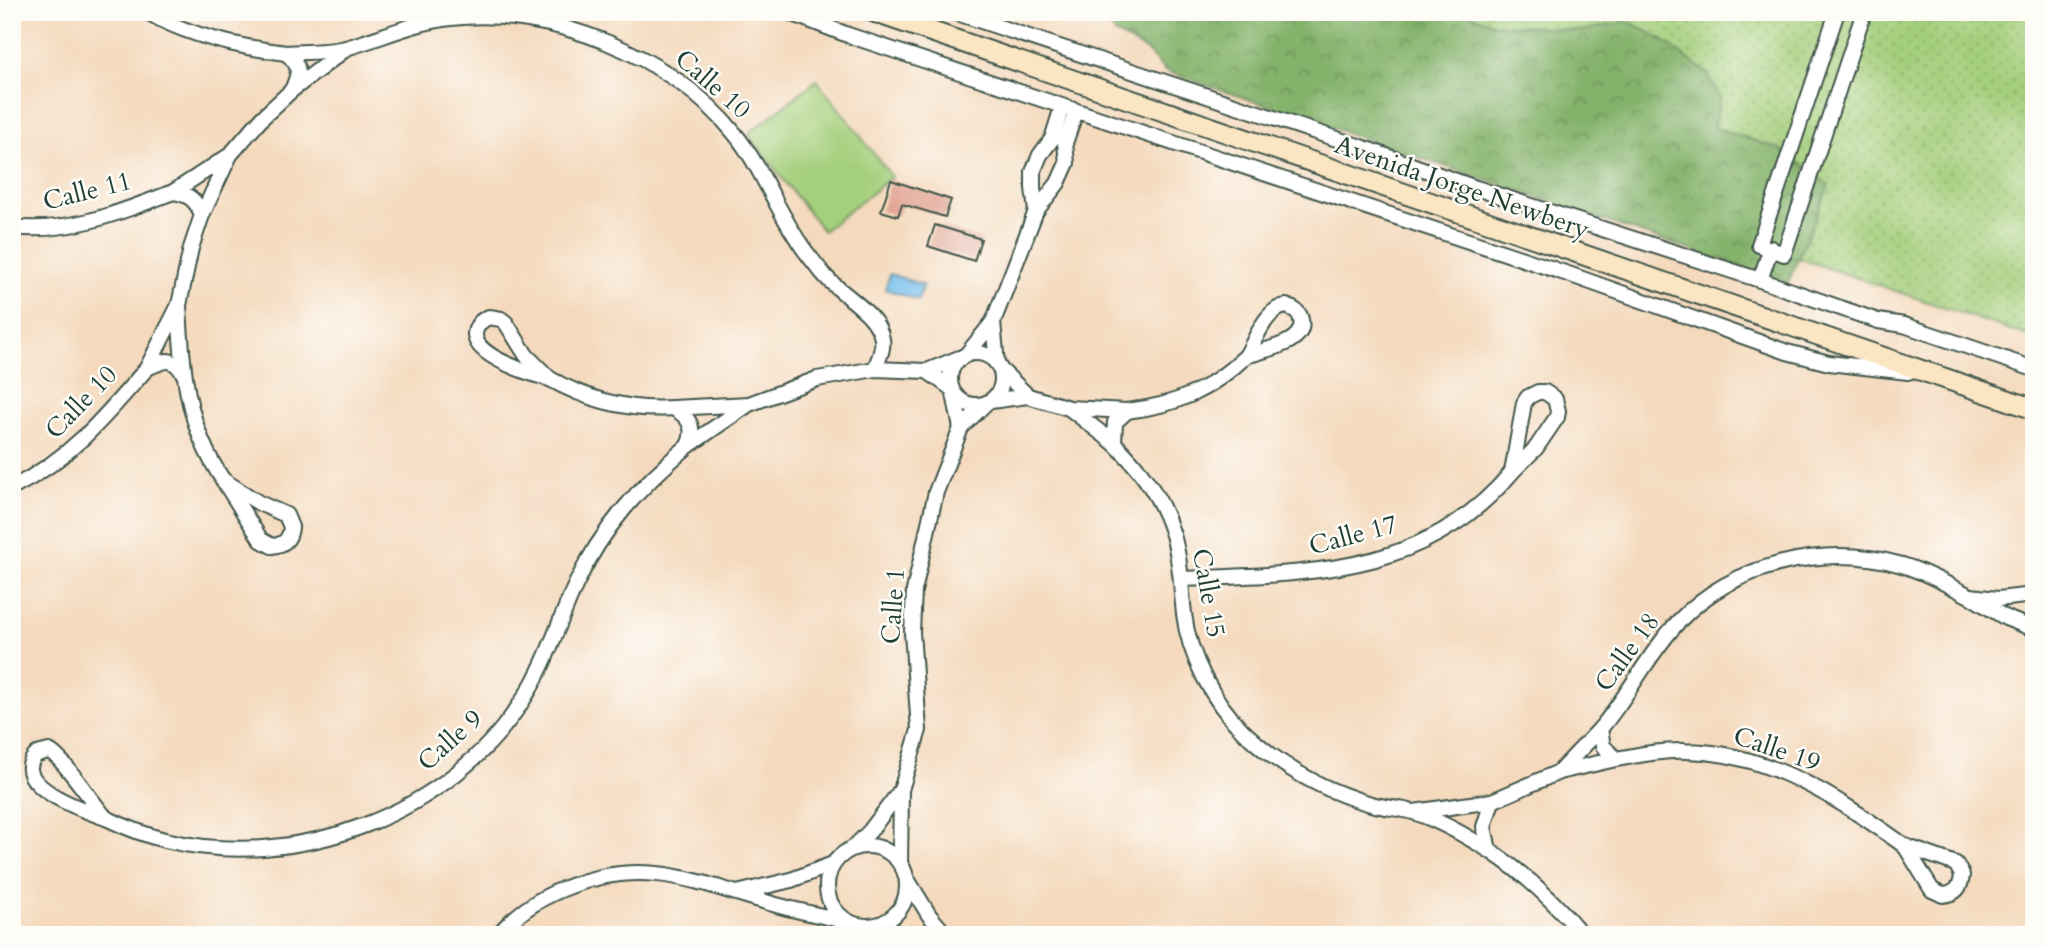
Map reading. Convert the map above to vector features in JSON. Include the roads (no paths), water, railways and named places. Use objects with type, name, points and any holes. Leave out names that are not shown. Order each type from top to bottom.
[{"type":"main road","name":"Avenida Jorge Newbery","points":[[874,12],[2034,409]]},
{"type":"street","points":[[146,12],[173,26],[217,40],[286,53],[346,48]]},
{"type":"street","points":[[789,12],[848,35],[1571,275],[1787,352],[1829,363],[1933,376]]},
{"type":"street","points":[[954,12],[1878,321],[1904,326],[2034,369]]},
{"type":"street","points":[[1837,12],[1759,245],[1784,254],[1864,12]]},
{"type":"street","name":"Calle 10","points":[[346,48],[378,36],[431,22],[469,17],[505,18],[551,25],[595,38],[653,64],[684,86],[735,133],[765,180],[797,240],[827,278],[875,322],[883,340],[875,369]]},
{"type":"street","points":[[223,480],[259,503],[286,515],[291,533],[284,543],[272,546],[261,540],[223,480],[199,438],[192,418],[185,376],[179,305],[191,248],[202,215],[230,155],[263,117],[292,90],[346,48]]},
{"type":"street","points":[[286,53],[297,62],[298,72],[292,90]]},
{"type":"street","points":[[1036,211],[1032,188],[1033,172],[1040,155],[1058,141],[1069,109]]},
{"type":"street","points":[[961,428],[950,374],[956,362],[993,322],[1036,211],[1058,183],[1067,163],[1058,141]]},
{"type":"street","name":"Calle 11","points":[[12,227],[62,228],[101,219],[173,192],[230,155]]},
{"type":"street","points":[[173,192],[187,194],[194,200],[202,215]]},
{"type":"street","points":[[1760,280],[1771,248]]},
{"type":"street","name":"Calle 10","points":[[12,488],[48,468],[81,442],[108,415],[147,368],[179,305]]},
{"type":"street","points":[[550,379],[526,355],[501,319],[489,317],[479,324],[475,336],[480,347],[521,370],[601,401],[655,410],[749,404],[817,379],[875,369],[927,371],[974,353],[987,355],[1028,396]]},
{"type":"street","points":[[961,428],[1000,390],[993,322]]},
{"type":"street","points":[[927,371],[965,403],[978,405],[1028,396],[1069,408],[1127,411],[1154,407],[1192,396],[1224,376],[1246,356]]},
{"type":"street","points":[[147,368],[162,361],[171,361],[178,365],[185,376]]},
{"type":"street","name":"Calle 17","points":[[1182,579],[1297,575],[1353,566],[1408,548],[1454,524],[1491,495],[1536,448],[1551,428],[1558,411],[1555,399],[1550,394],[1538,392],[1524,402],[1512,472]]},
{"type":"street","name":"Calle 9","points":[[106,818],[85,795],[60,757],[43,751],[33,758],[29,770],[34,781],[80,810],[141,834],[195,846],[260,847],[304,842],[356,830],[418,800],[468,762],[511,717],[545,661],[576,583],[608,528],[646,482],[688,446],[749,404]]},
{"type":"street","points":[[673,408],[688,418],[692,427],[693,436],[688,446]]},
{"type":"street","name":"Calle 15","points":[[1069,408],[1114,443],[1135,464],[1157,497],[1173,535],[1182,579],[1184,616],[1197,659],[1222,706],[1239,727],[1279,762],[1318,786],[1374,805],[1414,812]]},
{"type":"street","points":[[1114,443],[1115,422],[1127,411]]},
{"type":"street","name":"Calle 1","points":[[901,790],[912,761],[919,730],[912,632],[914,591],[936,492],[961,428]]},
{"type":"street","name":"Calle 18","points":[[1559,772],[1600,729],[1629,692],[1659,644],[1681,618],[1726,586],[1758,571],[1808,558],[1842,556],[1874,559],[1919,571],[1970,596],[2006,618],[2034,629]]},
{"type":"street","points":[[1970,596],[1998,599],[2034,594]]},
{"type":"street","points":[[1600,729],[1603,746],[1616,759]]},
{"type":"street","name":"Calle 19","points":[[1559,772],[1616,759],[1684,751],[1706,752],[1758,764],[1800,779],[1825,792],[1905,846]]},
{"type":"street","points":[[1414,812],[1492,802],[1559,772]]},
{"type":"street","points":[[901,790],[903,870],[907,890],[903,902],[896,914],[886,922],[873,926],[854,924],[837,914],[830,902],[828,876],[833,864],[870,831],[901,790]]},
{"type":"street","points":[[1489,850],[1484,827],[1492,802]]},
{"type":"street","points":[[1414,812],[1470,838],[1522,873],[1563,911],[1582,935]]},
{"type":"street","points":[[853,848],[880,848],[891,855],[903,870],[923,906],[946,935]]},
{"type":"street","points":[[737,893],[791,880],[833,864]]},
{"type":"street","points":[[498,935],[513,920],[544,898],[603,876],[633,873],[666,874],[713,885],[781,907],[854,924],[884,935]]},
{"type":"water","points":[[890,274],[923,285],[918,300],[885,289]]}]
